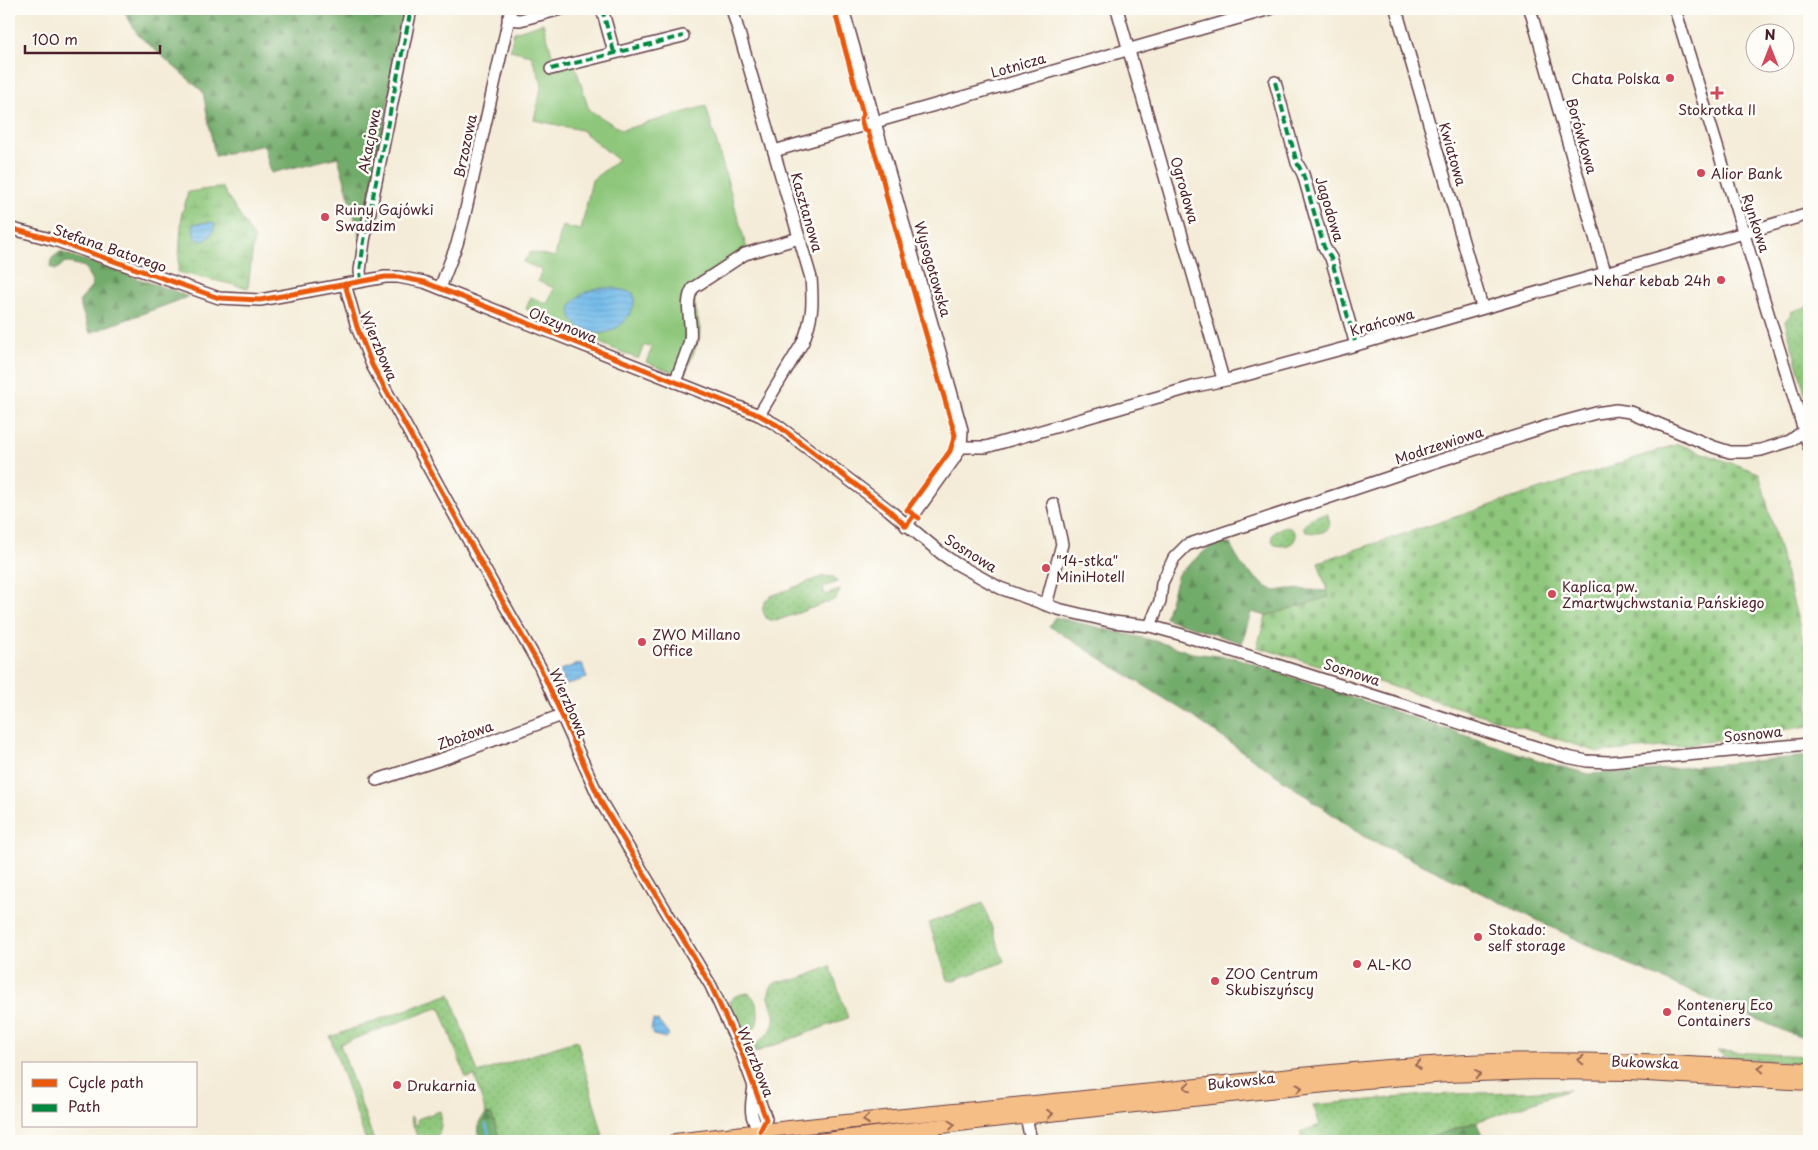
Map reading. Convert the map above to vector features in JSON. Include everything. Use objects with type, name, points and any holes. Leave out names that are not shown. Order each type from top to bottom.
[{"type":"main road","name":"Bukowska","points":[[674,1141],[734,1134],[760,1136],[1334,1072],[1438,1063],[1576,1060],[1809,1070]]},
{"type":"main road","name":"Bukowska","points":[[817,1141],[1026,1116],[1365,1081],[1455,1075],[1537,1072],[1620,1073],[1809,1083]]},
{"type":"street","name":"Akacjowa","points":[[361,281],[360,271],[364,241],[411,9]]},
{"type":"street","points":[[509,14],[520,20],[561,9]]},
{"type":"street","points":[[602,9],[614,52]]},
{"type":"street","name":"Kasztanowa","points":[[732,9],[811,278],[814,305],[803,342],[759,415]]},
{"type":"street","name":"Wysogotowska","points":[[843,9],[958,413],[962,430],[960,447]]},
{"type":"street","name":"Ogrodowa","points":[[1118,9],[1223,379]]},
{"type":"street","name":"Lotnicza","points":[[774,150],[1270,9]]},
{"type":"street","name":"Kwiatowa","points":[[1396,9],[1482,307]]},
{"type":"street","name":"Borówkowa","points":[[1530,9],[1605,272]]},
{"type":"street","name":"Rynkowa","points":[[1675,9],[1807,430],[1809,444]]},
{"type":"street","name":"Brzozowa","points":[[440,288],[464,218],[509,14]]},
{"type":"street","points":[[551,70],[614,52],[624,52],[683,36]]},
{"type":"street","name":"Jagodowa","points":[[1275,82],[1297,163],[1303,174],[1324,247],[1331,258],[1356,345]]},
{"type":"street","name":"Krańcowa","points":[[960,447],[986,447],[1223,379],[1231,379],[1356,345],[1482,307],[1809,214]]},
{"type":"street","name":"Stefana Batorego","points":[[9,228],[54,240],[174,282]]},
{"type":"street","points":[[675,382],[690,341],[691,330],[688,303],[693,288],[745,254],[799,238]]},
{"type":"street","name":"Olszynowa","points":[[174,282],[213,296],[244,300],[276,298],[385,277],[398,277],[424,282],[759,415],[777,425],[797,440],[889,510],[906,526]]},
{"type":"street","name":"Wierzbowa","points":[[344,284],[357,327],[372,365],[536,660],[601,802],[710,986],[741,1051],[766,1119],[760,1136]]},
{"type":"street","name":"Modrzewiowa","points":[[1150,626],[1160,601],[1162,583],[1174,558],[1187,545],[1378,480],[1548,426],[1596,413],[1616,410],[1630,412],[1730,452],[1761,450],[1790,441],[1807,430]]},
{"type":"street","name":"Modrzewiowa","points":[[1790,441],[1809,444]]},
{"type":"street","points":[[906,526],[954,459],[960,447]]},
{"type":"street","points":[[1046,605],[1062,544],[1053,504]]},
{"type":"street","name":"Sosnowa","points":[[906,526],[955,564],[1000,588],[1046,605],[1113,622],[1150,626],[1314,675],[1558,754],[1587,761],[1609,762],[1809,744]]},
{"type":"street","name":"Zbożowa","points":[[377,780],[448,757],[562,715]]},
{"type":"street","name":"Wierzbowa","points":[[754,1086],[751,1104],[752,1114],[760,1136]]},
{"type":"street","name":"Wierzbowa","points":[[734,1134],[742,1128],[752,1114]]},
{"type":"street","points":[[1026,1116],[1031,1141]]},
{"type":"green space","points":[[123,9],[406,9],[361,241],[338,157],[271,173],[264,145],[215,156],[203,92],[138,35]]},
{"type":"green space","points":[[543,23],[555,64],[573,59],[589,110],[622,130],[706,106],[747,249],[691,287],[701,334],[684,377],[646,362],[652,348],[644,345],[638,359],[548,321],[548,318],[526,309],[531,297],[547,304],[554,288],[538,281],[542,270],[523,262],[531,252],[555,257],[562,226],[581,230],[592,180],[618,160],[581,130],[534,120],[542,84],[531,55],[510,50],[514,32]]},
{"type":"green space","points":[[222,187],[254,238],[248,288],[178,272],[182,211],[188,192]]},
{"type":"green space","points":[[60,252],[188,297],[90,333],[79,302],[93,285],[85,267],[65,262],[56,270],[50,267],[52,258]]},
{"type":"green space","points":[[1809,306],[1809,408],[1785,321],[1791,314],[1790,312]]},
{"type":"green space","points":[[1678,444],[1759,473],[1809,662],[1809,726],[1679,746],[1598,752],[1378,682],[1257,647],[1266,616],[1329,597],[1318,562]]},
{"type":"green space","points":[[1328,514],[1330,524],[1327,530],[1317,533],[1304,530],[1304,526],[1309,520]]},
{"type":"green space","points":[[1285,526],[1291,528],[1296,536],[1293,543],[1282,546],[1275,545],[1272,535]]},
{"type":"green space","points":[[1213,544],[1230,544],[1242,566],[1265,586],[1275,591],[1290,589],[1327,591],[1329,597],[1266,616],[1251,612],[1242,643],[1165,618],[1178,574]]},
{"type":"green space","points":[[824,576],[834,577],[837,582],[823,587],[825,595],[840,590],[834,600],[776,621],[767,619],[763,612],[763,606],[771,596]]},
{"type":"green space","points":[[1055,617],[1159,642],[1192,653],[1236,658],[1547,763],[1589,774],[1645,771],[1809,756],[1809,1036],[1796,1036],[1636,968],[1363,836],[1189,714],[1049,626]]},
{"type":"green space","points":[[983,903],[1004,962],[951,981],[948,980],[929,923]]},
{"type":"green space","points":[[830,966],[848,1018],[753,1053],[758,1042],[773,1026],[774,1014],[769,995],[772,986],[784,980],[805,977]]},
{"type":"green space","points":[[749,993],[757,1005],[758,1020],[752,1031],[746,1033],[738,1031],[729,1006],[730,1001],[734,997]]},
{"type":"green space","points":[[450,994],[478,1073],[577,1040],[603,1136],[554,1141],[499,1141],[492,1115],[486,1114],[475,1076],[466,1078],[440,1007],[340,1044],[374,1141],[366,1141],[330,1037]]},
{"type":"green space","points":[[1717,1051],[1807,1056],[1809,1053],[1809,1065],[1724,1056]]},
{"type":"green space","points":[[1569,1090],[1420,1141],[1303,1141],[1300,1132],[1320,1125],[1313,1105],[1426,1095]]},
{"type":"green space","points":[[440,1111],[441,1127],[435,1141],[419,1141],[410,1118],[412,1117],[415,1125],[418,1124],[417,1119]]},
{"type":"green space","points":[[486,1114],[492,1115],[499,1141],[478,1140],[479,1122]]},
{"type":"green space","points":[[1476,1122],[1485,1141],[1420,1141]]},
{"type":"water","points":[[213,222],[215,226],[208,238],[200,241],[194,236],[193,224]]},
{"type":"water","points":[[598,288],[614,288],[633,293],[635,298],[629,315],[616,328],[602,333],[589,332],[578,326],[571,317],[571,306],[579,296]]},
{"type":"water","points":[[582,663],[587,678],[565,685],[560,670]]},
{"type":"water","points":[[653,1020],[658,1021],[669,1035],[666,1038],[653,1035],[651,1030]]},
{"type":"waterway","points":[[486,1125],[491,1141]]},
{"type":"marked path","points":[[361,281],[360,271],[364,241],[411,9]]},
{"type":"marked path","points":[[602,9],[614,52]]},
{"type":"marked path","points":[[551,69],[683,36]]},
{"type":"marked path","points":[[1275,82],[1297,163],[1303,174],[1324,247],[1331,258],[1356,345]]},
{"type":"cycle path","points":[[834,9],[863,114],[861,119],[864,130],[868,131],[881,171],[886,195],[955,435],[950,451],[907,510],[919,518]]},
{"type":"cycle path","points":[[9,228],[54,240],[219,298],[260,300],[385,277],[398,277],[424,282],[759,415],[777,425],[889,510],[906,526],[914,515]]},
{"type":"cycle path","points":[[345,284],[357,327],[372,365],[540,667],[601,802],[711,986],[741,1051],[766,1119],[760,1131]]},
{"type":"place","name":"Chata Polska","points":[[1670,78]]},
{"type":"place","name":"Stokrotka II","points":[[1717,93]]},
{"type":"place","name":"Alior Bank","points":[[1701,173]]},
{"type":"place","name":"Ruiny Gajówki Swadzim","points":[[325,217]]},
{"type":"place","name":"Nehar kebab 24h","points":[[1721,280]]},
{"type":"place","name":"\"14-stka\" MiniHotell","points":[[1046,568]]},
{"type":"place","name":"Kaplica pw. Zmartwychwstania Pańskiego","points":[[1552,594]]},
{"type":"place","name":"ZWO Millano Office","points":[[642,642]]},
{"type":"place","name":"Stokado: self storage","points":[[1478,937]]},
{"type":"place","name":"AL-KO","points":[[1357,964]]},
{"type":"place","name":"ZOO Centrum Skubiszyńscy","points":[[1215,981]]},
{"type":"place","name":"Kontenery Eco Containers","points":[[1667,1012]]},
{"type":"place","name":"Drukarnia","points":[[397,1085]]}]
